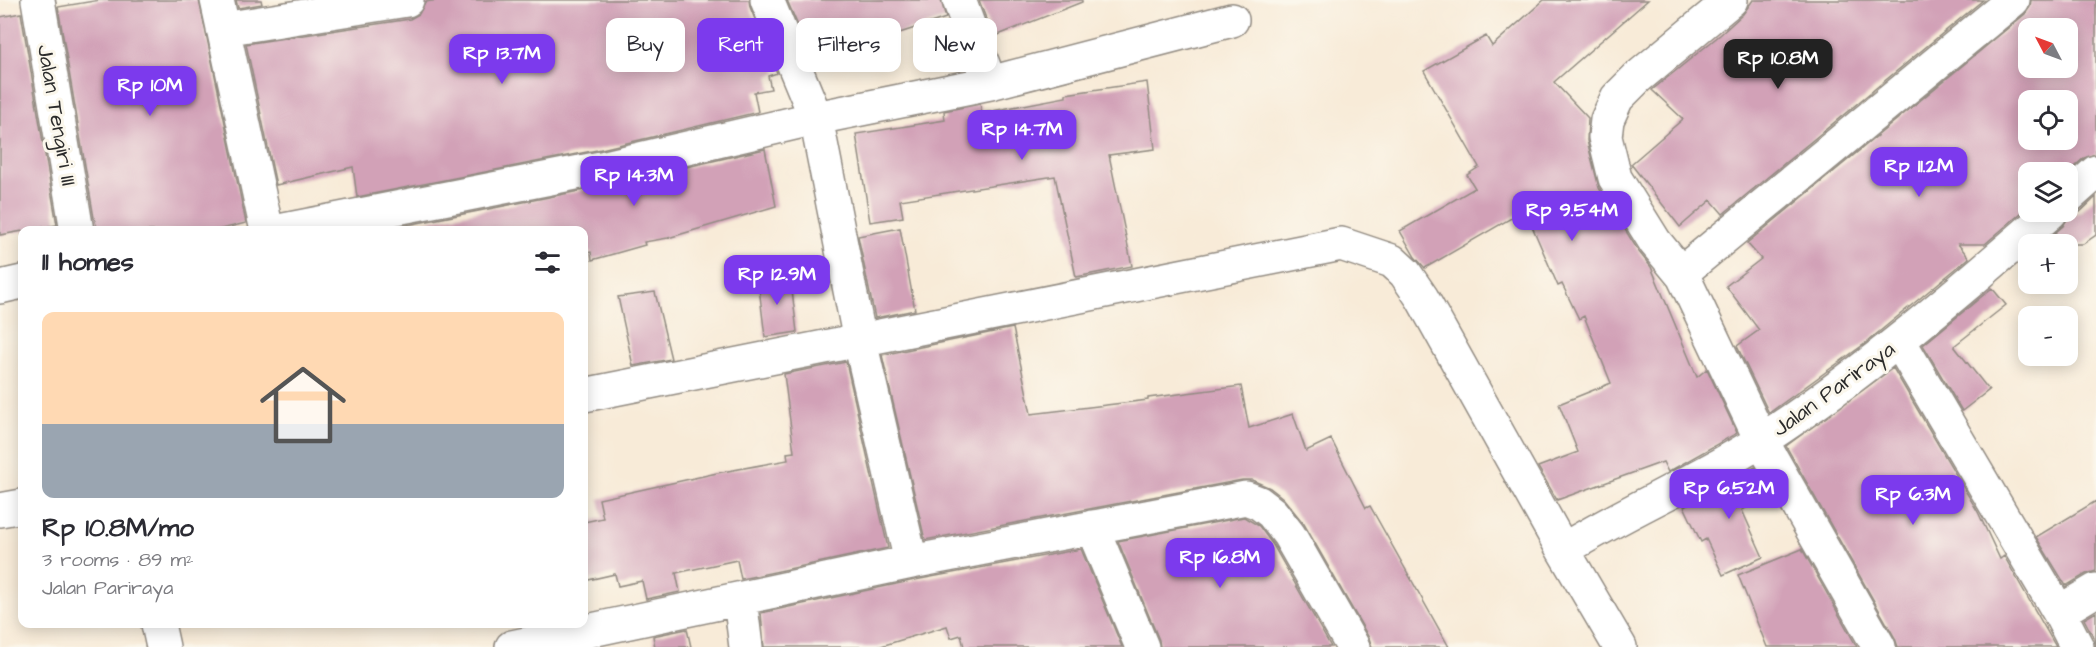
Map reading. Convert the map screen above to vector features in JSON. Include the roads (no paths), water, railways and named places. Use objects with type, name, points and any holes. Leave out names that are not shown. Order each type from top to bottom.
[{"type":"street","name":"Jalan Tengiri III","points":[[38,0],[76,226]]},
{"type":"street","points":[[266,226],[220,15],[406,0]]},
{"type":"street","points":[[767,0],[816,118],[860,341],[911,562]]},
{"type":"street","points":[[959,0],[990,83]]},
{"type":"street","points":[[1731,0],[1637,78],[1617,98],[1607,120],[1605,138],[1615,178],[1655,242],[1683,276],[1761,440],[1879,647]]},
{"type":"street","points":[[1683,276],[1686,269],[2013,0]]},
{"type":"street","points":[[305,226],[601,168],[816,118],[990,83],[1232,20]]},
{"type":"street","points":[[2078,188],[2096,172]]},
{"type":"street","name":"Jalan Pariraya","points":[[1563,550],[1617,518],[1705,474],[1761,440],[1899,341],[2039,222]]},
{"type":"street","points":[[588,394],[1341,244],[1392,261],[1405,273],[1422,298],[1620,647]]},
{"type":"street","points":[[0,287],[18,283]]},
{"type":"street","points":[[1899,341],[2033,566],[2077,647]]},
{"type":"street","points":[[512,647],[562,642],[740,598],[911,562],[1246,498],[1259,503],[1272,513],[1289,535],[1353,647]]},
{"type":"street","points":[[0,510],[18,507]]},
{"type":"street","points":[[1092,527],[1142,647]]},
{"type":"street","points":[[2059,612],[2096,590]]},
{"type":"street","points":[[740,598],[746,647]]},
{"type":"street","points":[[159,628],[163,647]]}]
